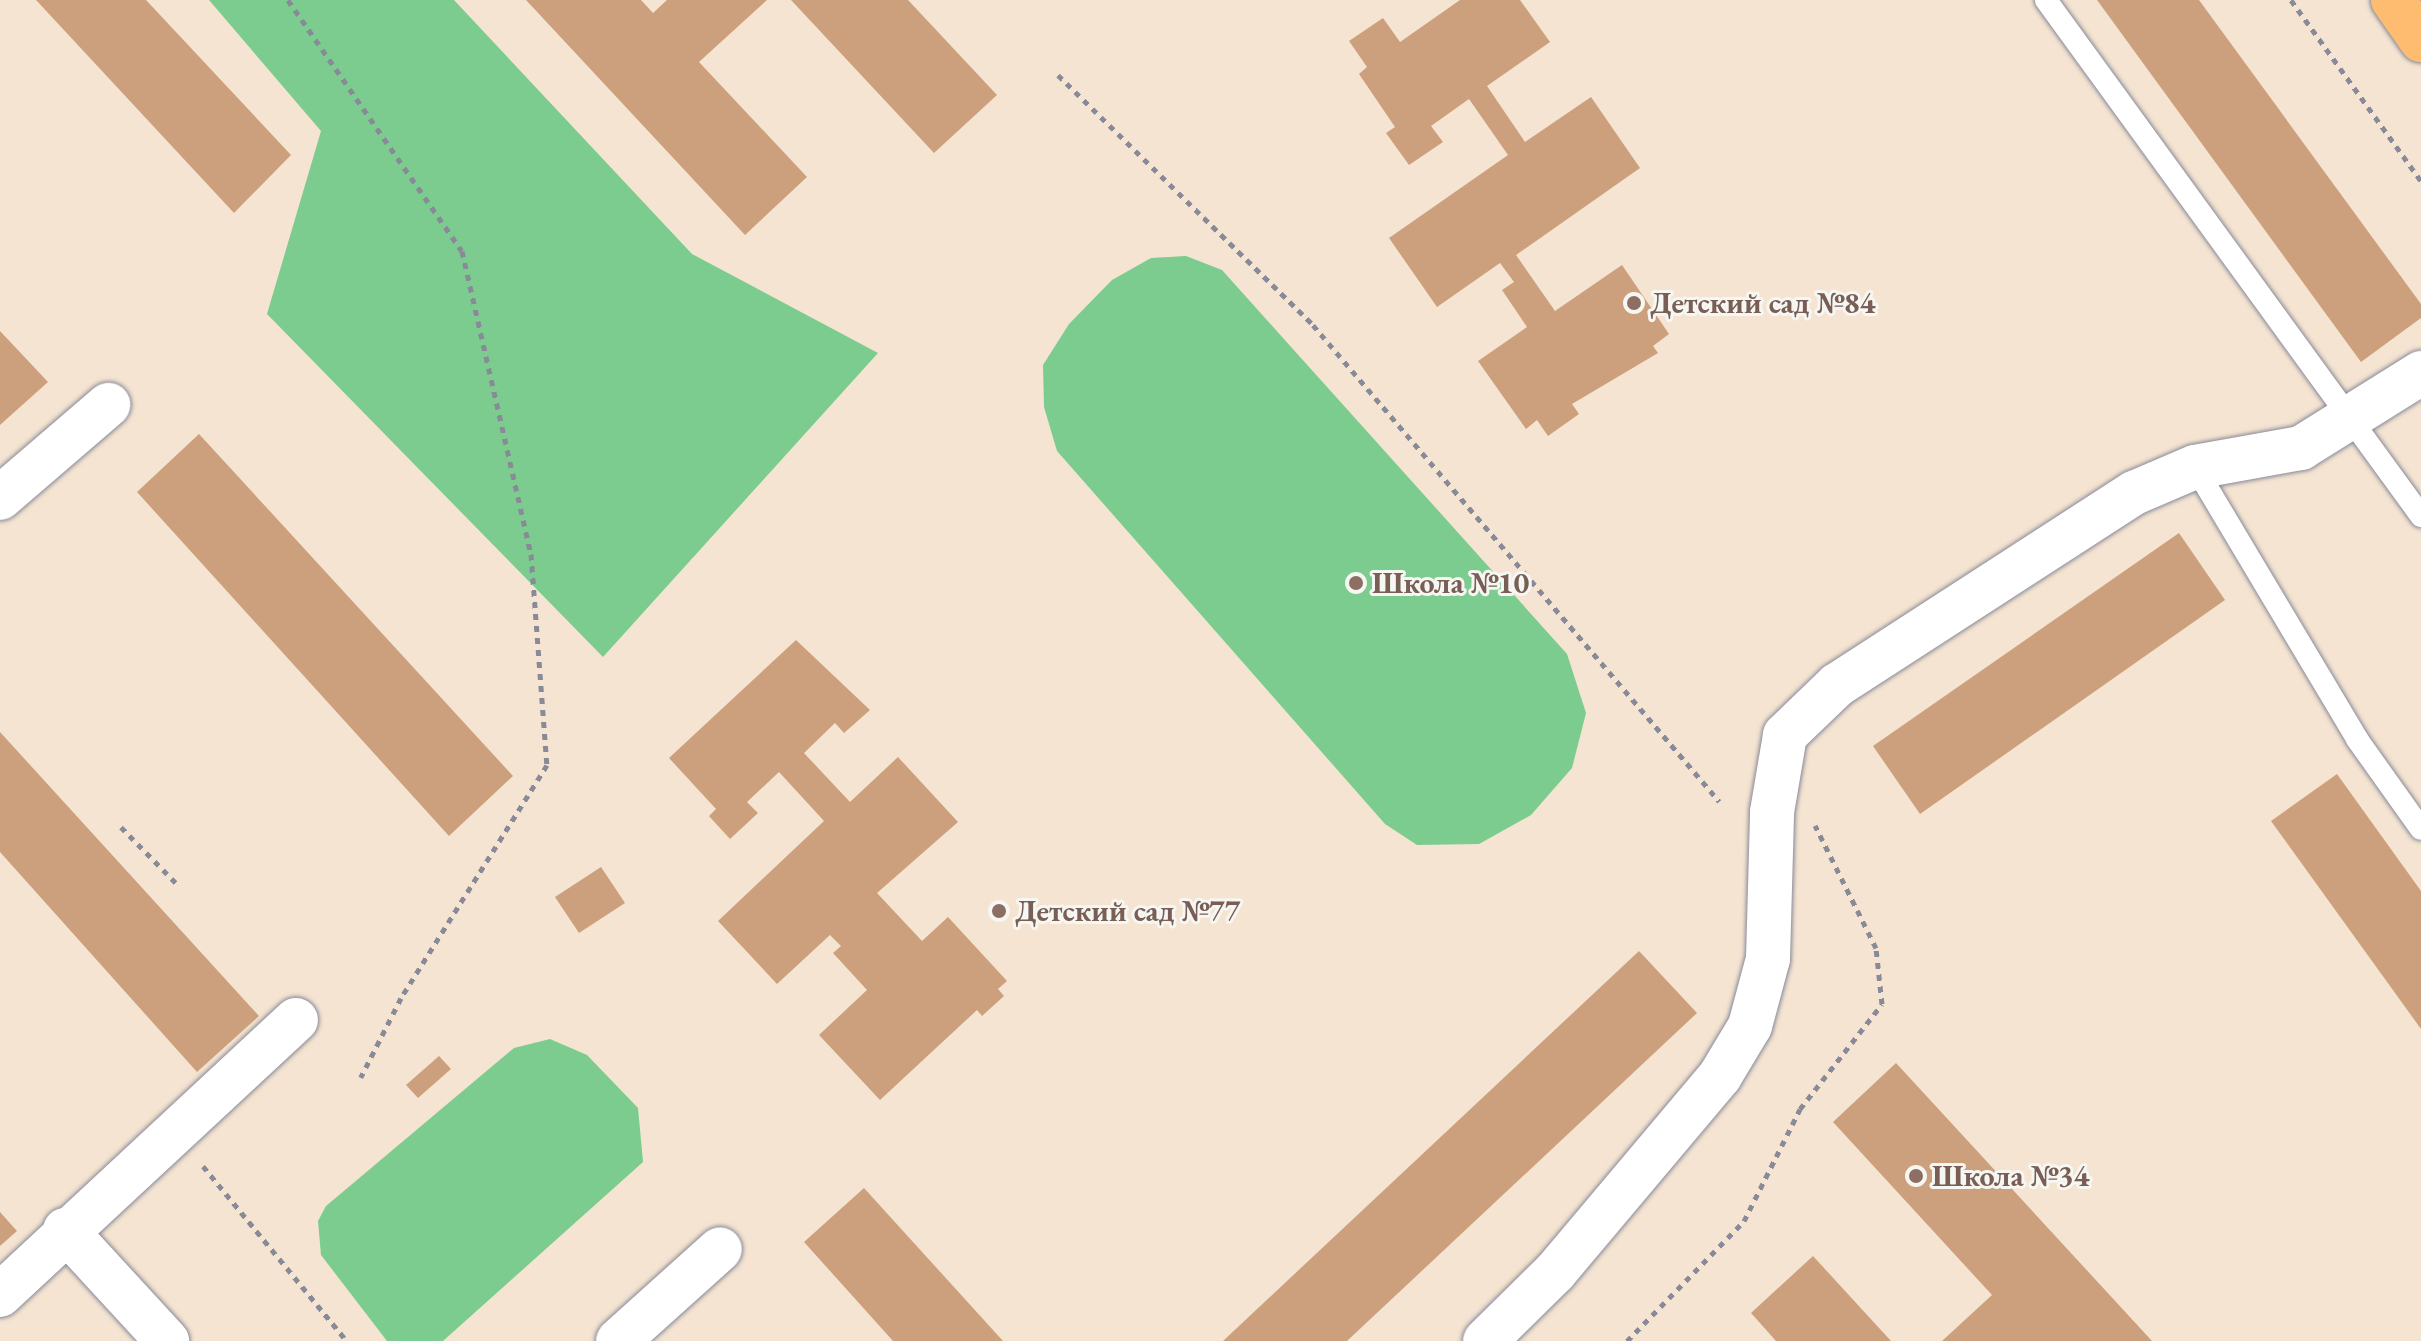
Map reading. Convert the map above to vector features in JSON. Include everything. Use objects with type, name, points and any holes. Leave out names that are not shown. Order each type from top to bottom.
[{"type":"main road","points":[[2393,0],[2421,40]]},
{"type":"street","points":[[1485,1341],[1700,1100],[1750,1026],[1768,959],[1772,812],[1785,735],[1837,685],[2134,493],[2195,467],[2301,448],[2353,420],[2421,373]]},
{"type":"street","points":[[0,498],[108,405]]},
{"type":"street","points":[[0,1295],[65,1230],[296,1020]]},
{"type":"street","points":[[65,1230],[167,1341]]},
{"type":"street","points":[[618,1341],[720,1249]]},
{"type":"lane","points":[[2046,0],[2421,516]]},
{"type":"lane","points":[[2195,467],[2357,739],[2421,829]]},
{"type":"path","points":[[288,0],[462,251],[531,554],[546,750],[547,765],[401,998],[361,1077]]},
{"type":"path","points":[[2291,0],[2421,181]]},
{"type":"path","points":[[1058,75],[1313,325],[1719,801]]},
{"type":"path","points":[[1627,1341],[1744,1221],[1800,1109],[1882,1004],[1876,948],[1831,846],[1805,811]]},
{"type":"path","points":[[121,827],[179,886]]},
{"type":"path","points":[[179,1129],[347,1341]]},
{"type":"green space","points":[[209,0],[454,0],[692,254],[878,353],[603,657],[267,314],[321,131]]},
{"type":"green space","points":[[1186,256],[1222,270],[1567,654],[1586,713],[1572,768],[1531,815],[1479,844],[1417,845],[1385,824],[1057,451],[1044,407],[1043,365],[1069,324],[1112,280],[1151,258]]},
{"type":"green space","points":[[550,1039],[587,1055],[638,1108],[643,1162],[443,1341],[387,1341],[321,1255],[318,1221],[326,1206],[514,1048]]},
{"type":"building","points":[[36,0],[146,0],[291,155],[234,213]]},
{"type":"building","points":[[526,0],[641,0],[653,13],[667,0],[767,0],[699,62],[807,177],[745,235]]},
{"type":"building","points":[[791,0],[908,0],[997,95],[934,153]]},
{"type":"building","points":[[1460,0],[1520,0],[1550,42],[1487,86],[1525,142],[1591,97],[1640,168],[1516,255],[1555,311],[1622,265],[1669,334],[1653,346],[1658,353],[1572,404],[1579,414],[1548,436],[1537,420],[1526,429],[1478,361],[1527,327],[1502,290],[1514,282],[1500,263],[1437,307],[1389,238],[1508,155],[1469,99],[1431,126],[1443,142],[1409,165],[1386,133],[1395,127],[1359,74],[1367,67],[1349,41],[1383,18],[1400,42]]},
{"type":"building","points":[[2097,0],[2199,0],[2421,304],[2421,318],[2361,362]]},
{"type":"building","points":[[0,331],[48,382],[0,425]]},
{"type":"building","points":[[199,434],[513,776],[449,836],[137,492]]},
{"type":"building","points":[[2179,533],[2225,600],[1920,814],[1873,746]]},
{"type":"building","points":[[796,640],[870,710],[844,733],[835,723],[804,753],[850,802],[898,757],[958,822],[877,893],[922,941],[948,917],[1007,981],[998,989],[1004,996],[982,1016],[977,1010],[880,1100],[819,1035],[867,990],[833,953],[841,946],[830,935],[777,984],[718,921],[824,821],[779,772],[747,802],[758,813],[730,839],[709,816],[716,809],[669,758]]},
{"type":"building","points":[[0,732],[259,1016],[197,1072],[0,852]]},
{"type":"building","points":[[2337,774],[2421,891],[2421,1029],[2271,821]]},
{"type":"building","points":[[601,867],[625,903],[579,933],[555,897]]},
{"type":"building","points":[[1639,951],[1697,1013],[1347,1341],[1223,1341]]},
{"type":"building","points":[[439,1056],[451,1069],[418,1098],[406,1085]]},
{"type":"building","points":[[1896,1063],[2152,1341],[1942,1341],[1992,1295],[1833,1122]]},
{"type":"building","points":[[864,1188],[1003,1341],[893,1341],[804,1242]]},
{"type":"building","points":[[0,1212],[17,1231],[0,1246]]},
{"type":"building","points":[[1813,1256],[1891,1341],[1776,1341],[1751,1313]]},
{"type":"place","name":"Детский сад №84","points":[[1634,303]]},
{"type":"place","name":"Школа №10","points":[[1356,583]]},
{"type":"place","name":"Детский сад №77","points":[[999,911]]},
{"type":"place","name":"Школа №34","points":[[1916,1176]]}]
